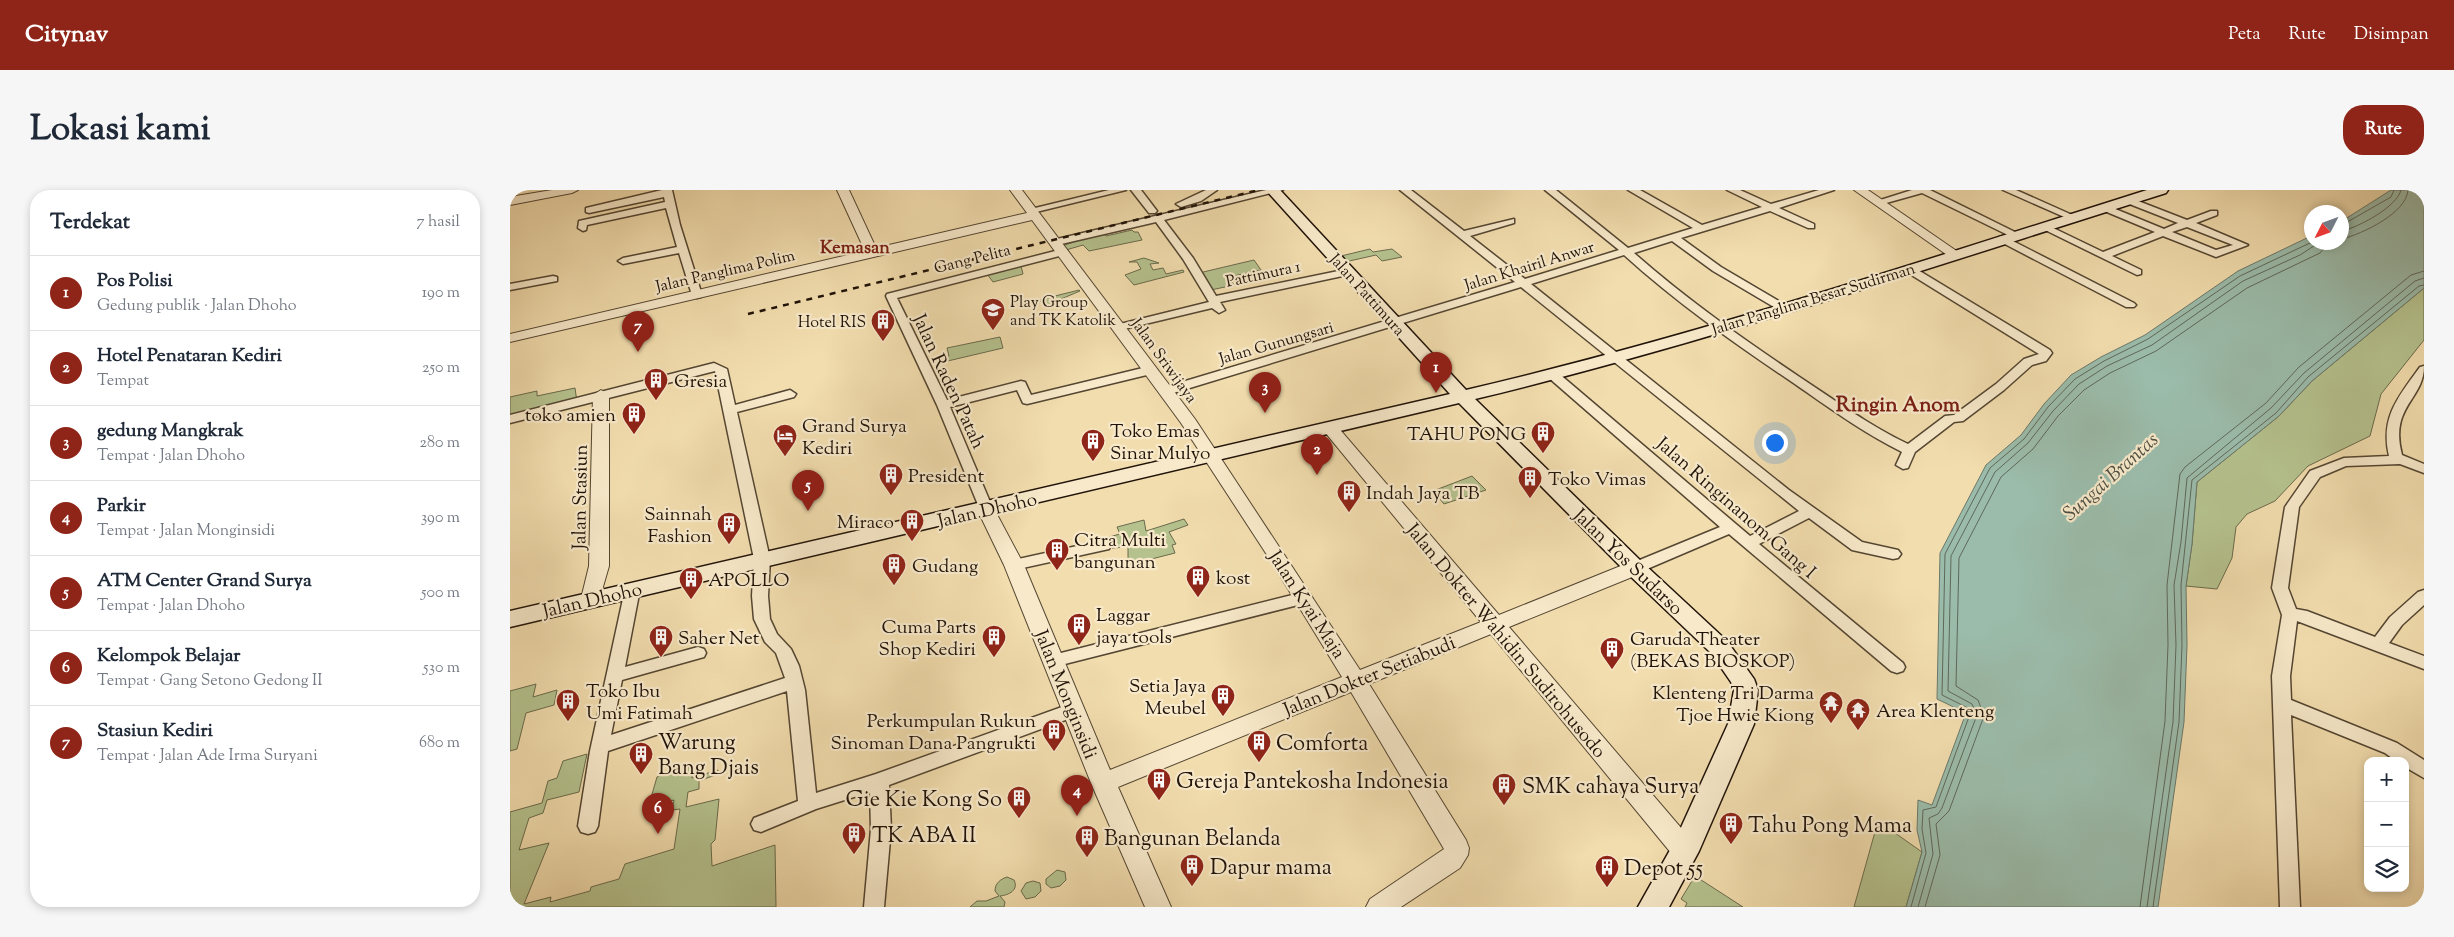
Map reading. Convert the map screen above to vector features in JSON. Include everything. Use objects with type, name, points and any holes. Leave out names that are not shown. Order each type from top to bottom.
[{"type":"main road","name":"Jalan Pattimura","points":[[1275,190],[1463,397]]},
{"type":"main road","name":"Jalan Panglima Besar Sudirman","points":[[1463,397],[1617,357],[1719,327],[2161,190]]},
{"type":"main road","name":"Jalan Dhoho","points":[[510,619],[1463,397]]},
{"type":"main road","name":"Jalan Yos Sudarso","points":[[1463,397],[1635,568],[1719,647],[1742,678],[1746,690],[1741,724],[1685,851],[1653,907]]},
{"type":"street","points":[[510,201],[572,190]]},
{"type":"street","points":[[843,190],[872,253]]},
{"type":"street","name":"Jalan Sriwijaya","points":[[1016,190],[1120,327],[1212,456]]},
{"type":"street","points":[[1034,212],[1121,190]]},
{"type":"street","points":[[1137,191],[1149,190]]},
{"type":"street","points":[[1155,214],[1198,199],[1212,190]]},
{"type":"street","points":[[1072,230],[1275,190]]},
{"type":"street","points":[[1405,190],[1617,357],[1809,512],[1857,546],[1893,554]]},
{"type":"street","points":[[1550,190],[1628,253],[1667,288],[1719,327],[1876,434],[1909,450]]},
{"type":"street","points":[[1633,190],[1702,229]]},
{"type":"street","points":[[1732,190],[1811,226]]},
{"type":"street","name":"Jalan Khairil Anwar","points":[[1394,323],[1522,283],[1628,253],[1828,190]]},
{"type":"street","points":[[1860,190],[1955,254]]},
{"type":"street","points":[[1879,202],[1923,190],[2130,305]]},
{"type":"street","points":[[2008,190],[2074,218]]},
{"type":"street","points":[[1137,191],[1188,258],[1216,305]]},
{"type":"street","points":[[584,219],[669,196],[682,249],[697,295]]},
{"type":"street","points":[[2106,208],[2217,254],[2243,245],[2130,201]]},
{"type":"street","name":"Jalan Panglima Polim","points":[[510,338],[872,253],[1034,212]]},
{"type":"street","points":[[2104,255],[2214,213]]},
{"type":"street","name":"Gang Pelita","points":[[890,297],[894,294],[1060,247],[1155,214]]},
{"type":"street","points":[[1462,236],[1512,221]]},
{"type":"street","points":[[2044,227],[2137,272]]},
{"type":"street","points":[[1674,238],[1717,269],[1783,308]]},
{"type":"street","points":[[624,261],[682,249]]},
{"type":"street","points":[[1903,466],[1909,450],[1950,419],[1958,418],[2028,362],[2042,358],[2046,353],[1909,269]]},
{"type":"street","name":"Pattimura 1","points":[[1120,327],[1348,272]]},
{"type":"street","points":[[510,287],[553,279]]},
{"type":"street","name":"Jalan Raden Patah","points":[[890,297],[944,405],[986,509]]},
{"type":"street","name":"Jalan Gunungsari","points":[[1166,391],[1394,323]]},
{"type":"street","points":[[510,419],[718,367],[721,369],[762,559],[760,596],[762,619],[771,638],[784,651],[794,682],[809,805]]},
{"type":"street","points":[[944,405],[1021,385],[1027,400],[1151,370]]},
{"type":"street","points":[[2399,460],[2395,455],[2392,424],[2395,413],[2424,370]]},
{"type":"street","name":"Jalan Ringinanom Gang I","points":[[1553,374],[1730,528],[1897,666]]},
{"type":"street","points":[[730,410],[790,394]]},
{"type":"street","name":"Jalan Stasiun","points":[[591,599],[599,566],[602,395]]},
{"type":"street","name":"Jalan Dokter Wahidin Sudirohusodo","points":[[1330,428],[1493,625],[1685,851]]},
{"type":"street","name":"Jalan Kyai Maja","points":[[1212,456],[1357,681],[1457,848],[1456,855],[1451,860],[1379,907]]},
{"type":"street","points":[[2290,907],[2281,676],[2290,615],[2280,588],[2292,507],[2315,474],[2344,462],[2399,460],[2424,469]]},
{"type":"street","name":"Jalan Monginsidi","points":[[986,509],[1014,566],[1103,783],[1158,907]]},
{"type":"street","points":[[1748,543],[1809,512]]},
{"type":"street","points":[[1635,568],[1730,528]]},
{"type":"street","points":[[1014,566],[1104,545]]},
{"type":"street","name":"Jalan Dokter Setiabudi","points":[[1103,783],[1635,568]]},
{"type":"street","points":[[588,826],[600,746],[632,590]]},
{"type":"street","points":[[2378,645],[2396,621],[2424,596]]},
{"type":"street","points":[[1053,660],[1304,598]]},
{"type":"street","points":[[2290,615],[2301,615],[2424,663]]},
{"type":"street","points":[[614,676],[698,653]]},
{"type":"street","points":[[600,746],[794,682]]},
{"type":"street","points":[[2282,704],[2391,748],[2424,770]]},
{"type":"street","points":[[761,824],[1073,710]]},
{"type":"street","points":[[874,907],[881,829],[878,781]]},
{"type":"green space","points":[[1132,230],[1138,232],[1142,240],[1089,251],[1083,245],[1066,250],[1062,246],[1102,232],[1106,236]]},
{"type":"green space","points":[[1370,249],[1373,252],[1392,249],[1402,257],[1382,261],[1376,255],[1345,262],[1341,256]]},
{"type":"green space","points":[[1144,258],[1159,263],[1150,264],[1153,270],[1163,268],[1166,274],[1183,270],[1184,272],[1134,285],[1125,275],[1141,269],[1137,262],[1129,262]]},
{"type":"green space","points":[[1254,260],[1261,270],[1229,277],[1234,285],[1211,290],[1199,273]]},
{"type":"green space","points":[[1021,266],[1023,274],[993,282],[987,274]]},
{"type":"green space","points":[[2424,288],[2424,340],[2381,394],[2370,436],[2308,466],[2275,501],[2247,514],[2236,527],[2232,558],[2217,589],[2186,586],[2192,544],[2197,482],[2279,416],[2312,381]]},
{"type":"green space","points":[[1079,290],[1061,299],[1064,304],[1048,308],[1044,301],[1023,304]]},
{"type":"green space","points":[[1000,337],[1003,348],[935,364],[935,359],[949,356],[947,348]]},
{"type":"green space","points":[[575,388],[577,402],[510,420],[510,397],[537,391],[537,396]]},
{"type":"green space","points":[[1472,476],[1486,490],[1444,504],[1433,491]]},
{"type":"green space","points":[[1184,519],[1188,525],[1169,532],[1176,544],[1172,545],[1175,553],[1128,565],[1128,547],[1112,548],[1109,537],[1120,534],[1117,527],[1144,520],[1146,531]]},
{"type":"green space","points":[[536,684],[533,697],[557,690],[554,705],[526,713],[517,749],[510,751],[510,691]]},
{"type":"green space","points":[[587,754],[579,792],[547,800],[543,813],[529,818],[519,850],[549,843],[524,904],[551,897],[550,902],[590,891],[591,887],[619,879],[625,864],[674,849],[680,809],[672,810],[674,800],[648,808],[657,777],[687,764],[687,768],[692,767],[692,778],[718,770],[718,774],[699,781],[699,789],[688,792],[686,807],[719,799],[715,840],[711,844],[712,866],[775,845],[776,907],[510,907],[510,812],[542,803],[548,781],[557,778],[563,761]]},
{"type":"green space","points":[[1878,821],[1922,852],[1906,907],[1854,907]]},
{"type":"green space","points":[[1057,870],[1065,872],[1066,880],[1060,886],[1051,888],[1046,884],[1046,879]]},
{"type":"green space","points":[[1695,876],[1743,907],[1685,907],[1687,903],[1681,899]]},
{"type":"green space","points":[[1007,877],[1014,880],[1015,887],[1010,893],[1000,896],[1005,902],[1004,907],[970,907],[977,901],[986,901],[999,896],[995,891],[996,886]]},
{"type":"green space","points":[[1033,881],[1040,883],[1041,891],[1035,897],[1026,899],[1021,891],[1026,883]]},
{"type":"water","name":"Sungai Brantas","points":[[2391,190],[2424,190],[2424,288],[2312,381],[2279,416],[2197,482],[2192,544],[2186,586],[2187,645],[2184,722],[2158,907],[1906,907],[1922,852],[1917,830],[1918,800],[1932,805],[1966,713],[1937,699],[1940,553],[1986,465],[2021,435],[2044,404],[2071,375],[2101,357],[2145,335],[2238,271],[2304,239],[2304,250],[2349,250],[2349,217]]},
{"type":"railway","points":[[748,314],[1259,190]]},
{"type":"place","name":"Play Group and TK Katolik","points":[[993,331]]},
{"type":"place","name":"Hotel RIS","points":[[883,342]]},
{"type":"place","name":"Stasiun Kediri","points":[[638,352]]},
{"type":"place","name":"Pos Polisi","points":[[1436,393]]},
{"type":"place","name":"Gresia","points":[[656,401]]},
{"type":"place","name":"gedung Mangkrak","points":[[1265,413]]},
{"type":"place","name":"toko amien","points":[[634,435]]},
{"type":"place","name":"TAHU PONG","points":[[1543,454]]},
{"type":"place","name":"Grand Surya Kediri","points":[[785,457]]},
{"type":"place","name":"Toko Emas Sinar Mulyo","points":[[1093,462]]},
{"type":"place","name":"Hotel Penataran Kediri","points":[[1317,475]]},
{"type":"place","name":"President","points":[[891,496]]},
{"type":"place","name":"Toko Vimas","points":[[1530,499]]},
{"type":"place","name":"ATM Center Grand Surya","points":[[808,511]]},
{"type":"place","name":"Indah Jaya TB","points":[[1349,513]]},
{"type":"place","name":"Miraco","points":[[912,542]]},
{"type":"place","name":"Sainnah Fashion","points":[[729,545]]},
{"type":"place","name":"Citra Multi bangunan","points":[[1057,571]]},
{"type":"place","name":"Gudang","points":[[894,586]]},
{"type":"place","name":"kost","points":[[1198,598]]},
{"type":"place","name":"APOLLO","points":[[691,600]]},
{"type":"place","name":"Laggar jaya tools","points":[[1079,646]]},
{"type":"place","name":"Saher Net","points":[[661,658]]},
{"type":"place","name":"Cuma Parts Shop Kediri","points":[[994,658]]},
{"type":"place","name":"Garuda Theater (BEKAS BIOSKOP)","points":[[1612,670]]},
{"type":"place","name":"Setia Jaya Meubel","points":[[1223,717]]},
{"type":"place","name":"Toko Ibu Umi Fatimah","points":[[568,722]]},
{"type":"place","name":"Klenteng Tri Darma Tjoe Hwie Kiong","points":[[1831,724]]},
{"type":"place","name":"Area Klenteng","points":[[1858,731]]},
{"type":"place","name":"Perkumpulan Rukun Sinoman Dana Pangrukti","points":[[1054,752]]},
{"type":"place","name":"Comforta","points":[[1259,763]]},
{"type":"place","name":"Warung Bang Djais","points":[[641,775]]},
{"type":"place","name":"Gereja Pantekosha Indonesia","points":[[1159,801]]},
{"type":"place","name":"SMK cahaya Surya","points":[[1504,806]]},
{"type":"place","name":"Parkir","points":[[1077,816]]},
{"type":"place","name":"Gie Kie Kong So","points":[[1019,819]]},
{"type":"place","name":"Kelompok Belajar","points":[[658,834]]},
{"type":"place","name":"Tahu Pong Mama","points":[[1731,845]]},
{"type":"place","name":"TK ABA II","points":[[854,855]]},
{"type":"place","name":"Bangunan Belanda","points":[[1087,858]]},
{"type":"place","name":"Dapur mama","points":[[1192,887]]},
{"type":"place","name":"Depot 55","points":[[1607,888]]},
{"type":"district","name":"Kemasan","points":[[855,247]]},
{"type":"district","name":"Ringin Anom","points":[[1898,404]]}]
